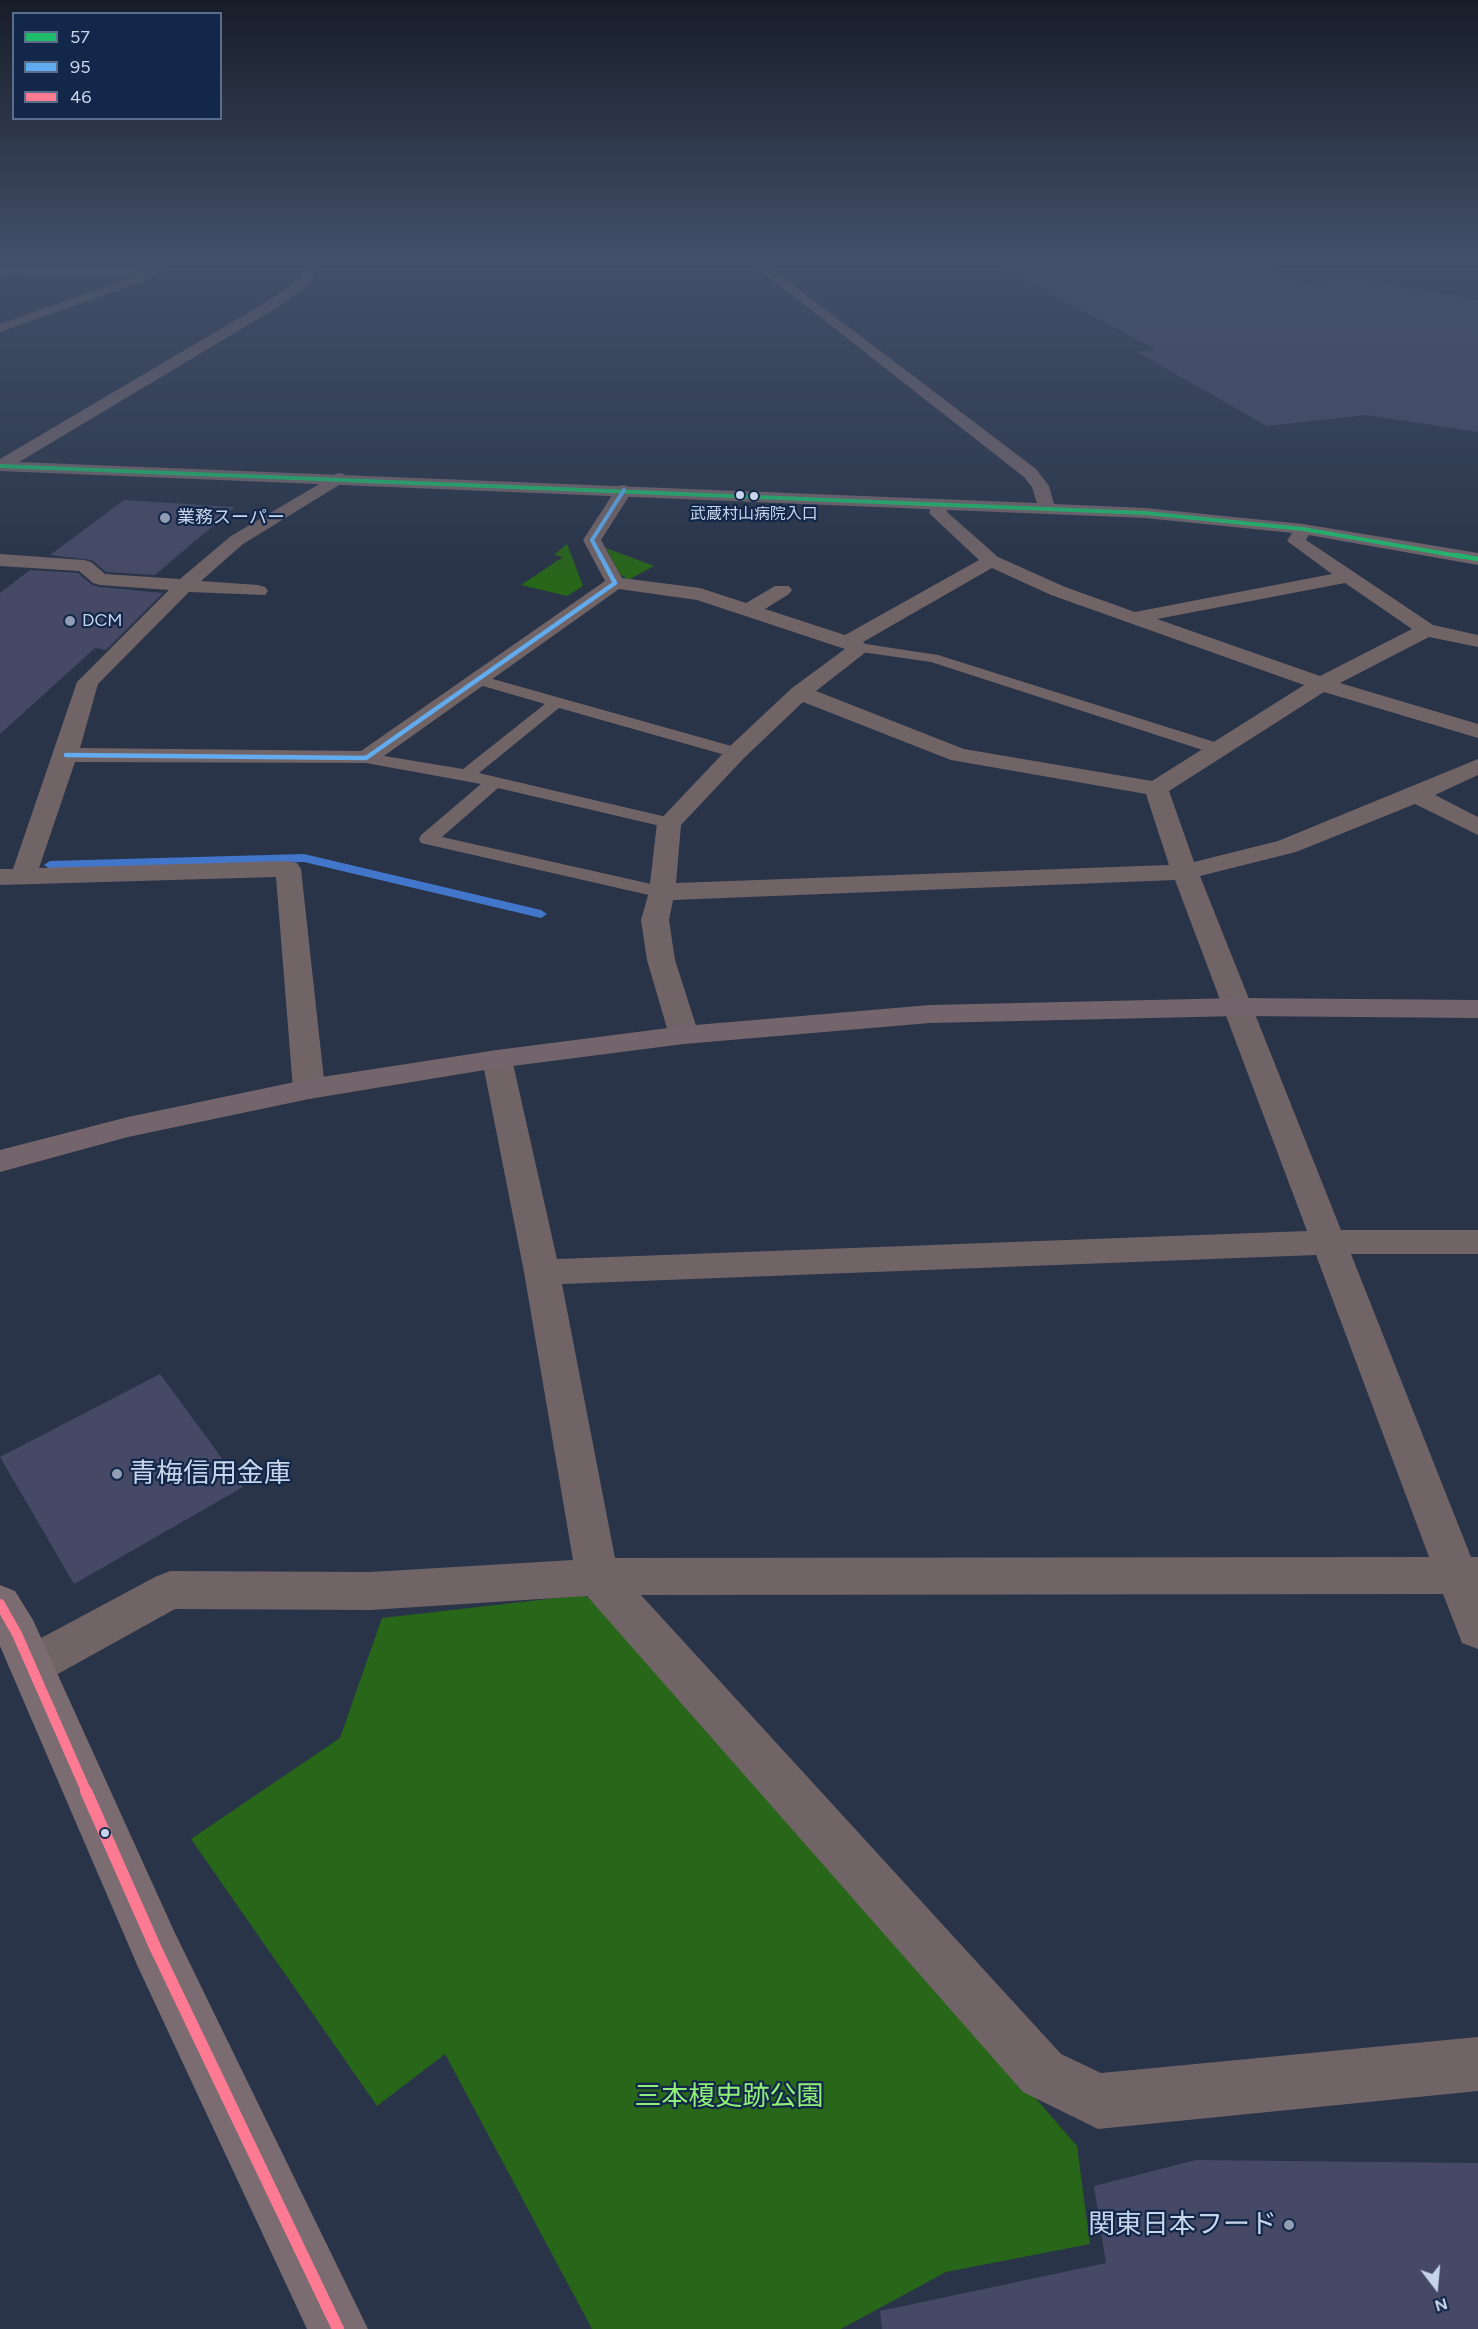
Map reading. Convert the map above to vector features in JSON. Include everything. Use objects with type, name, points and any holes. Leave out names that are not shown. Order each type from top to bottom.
[{"type":"main road","points":[[0,1604],[31,1666],[156,1949],[338,2329]]},
{"type":"street","points":[[0,466],[166,368]]},
{"type":"street","points":[[894,368],[1030,473],[1040,486],[1047,508]]},
{"type":"street","points":[[0,466],[338,478],[1145,513],[1303,529],[1478,559]]},
{"type":"street","points":[[309,1089],[288,869],[12,876],[66,755],[88,682],[184,586],[237,540],[338,478]]},
{"type":"street","points":[[615,583],[592,540],[624,490]]},
{"type":"street","points":[[939,504],[938,513],[992,561],[1058,591],[1321,684],[1478,731]]},
{"type":"street","points":[[1303,529],[1296,541],[1426,630],[1478,641]]},
{"type":"street","points":[[0,560],[84,566],[100,579],[258,591]]},
{"type":"street","points":[[684,1035],[660,960],[655,920],[662,892],[669,823],[735,753],[853,645],[992,561]]},
{"type":"street","points":[[1132,618],[1347,577]]},
{"type":"street","points":[[66,755],[366,758],[615,583],[700,594],[853,645]]},
{"type":"street","points":[[748,610],[782,590]]},
{"type":"street","points":[[800,693],[959,755],[1156,789],[1321,684],[1426,630]]},
{"type":"street","points":[[662,892],[1185,872],[1287,848],[1416,795],[1478,766]]},
{"type":"street","points":[[1156,789],[1185,872],[1330,1242],[1467,1575],[1478,1629]]},
{"type":"street","points":[[1416,795],[1478,827]]},
{"type":"street","points":[[0,1161],[128,1126],[309,1089],[497,1059],[684,1035],[930,1014],[1239,1007],[1478,1009]]},
{"type":"street","points":[[497,1059],[542,1272],[597,1577],[1042,2073],[1098,2101],[1478,2064]]},
{"type":"street","points":[[542,1272],[1330,1242],[1478,1242]]},
{"type":"street","points":[[31,1666],[170,1590],[370,1591],[597,1577],[1467,1575]]},
{"type":"lane","points":[[853,645],[933,658],[1218,749]]},
{"type":"lane","points":[[476,679],[735,753]]},
{"type":"lane","points":[[466,775],[557,702]]},
{"type":"lane","points":[[366,758],[466,775],[669,823]]},
{"type":"lane","points":[[494,782],[428,840],[662,892]]},
{"type":"green space","points":[[567,544],[583,586],[567,596],[521,585],[563,557],[554,555]]},
{"type":"green space","points":[[606,548],[654,566],[628,580],[620,574]]},
{"type":"green space","name":"三本榎史跡公園","points":[[583,1595],[613,1610],[1077,2146],[1090,2244],[946,2272],[841,2329],[592,2329],[445,2054],[377,2106],[191,1839],[340,1738],[382,1618]]},
{"type":"building","points":[[1165,368],[1478,368],[1478,432],[1366,415],[1267,426]]},
{"type":"building","points":[[124,500],[235,507],[155,575],[106,572],[92,560],[50,555]]},
{"type":"building","name":"DCM","points":[[30,570],[78,573],[92,585],[99,587],[163,593],[106,650],[95,648],[0,734],[0,593]]},
{"type":"building","points":[[160,1374],[243,1487],[74,1584],[0,1457]]},
{"type":"building","name":"関東日本フード","points":[[1196,2160],[1478,2163],[1478,2329],[882,2329],[880,2311],[1106,2263],[1094,2186]]},
{"type":"waterway","points":[[50,865],[304,858],[541,914]]},
{"type":"transit line","name":"57","points":[[0,466],[338,478],[1145,513],[1303,529],[1478,559]]},
{"type":"transit line","name":"95","points":[[66,755],[366,758],[615,583],[592,540],[624,490]]},
{"type":"transit line","name":"46","points":[[0,1604],[17,1634],[156,1949],[338,2329]]},
{"type":"place","name":"武蔵村山病院入口","points":[[754,496]]},
{"type":"place","name":"業務スーパー","points":[[165,518]]},
{"type":"place","name":"DCM","points":[[70,621]]},
{"type":"place","name":"青梅信用金庫","points":[[117,1474]]},
{"type":"place","name":"関東日本フード","points":[[1289,2225]]}]
